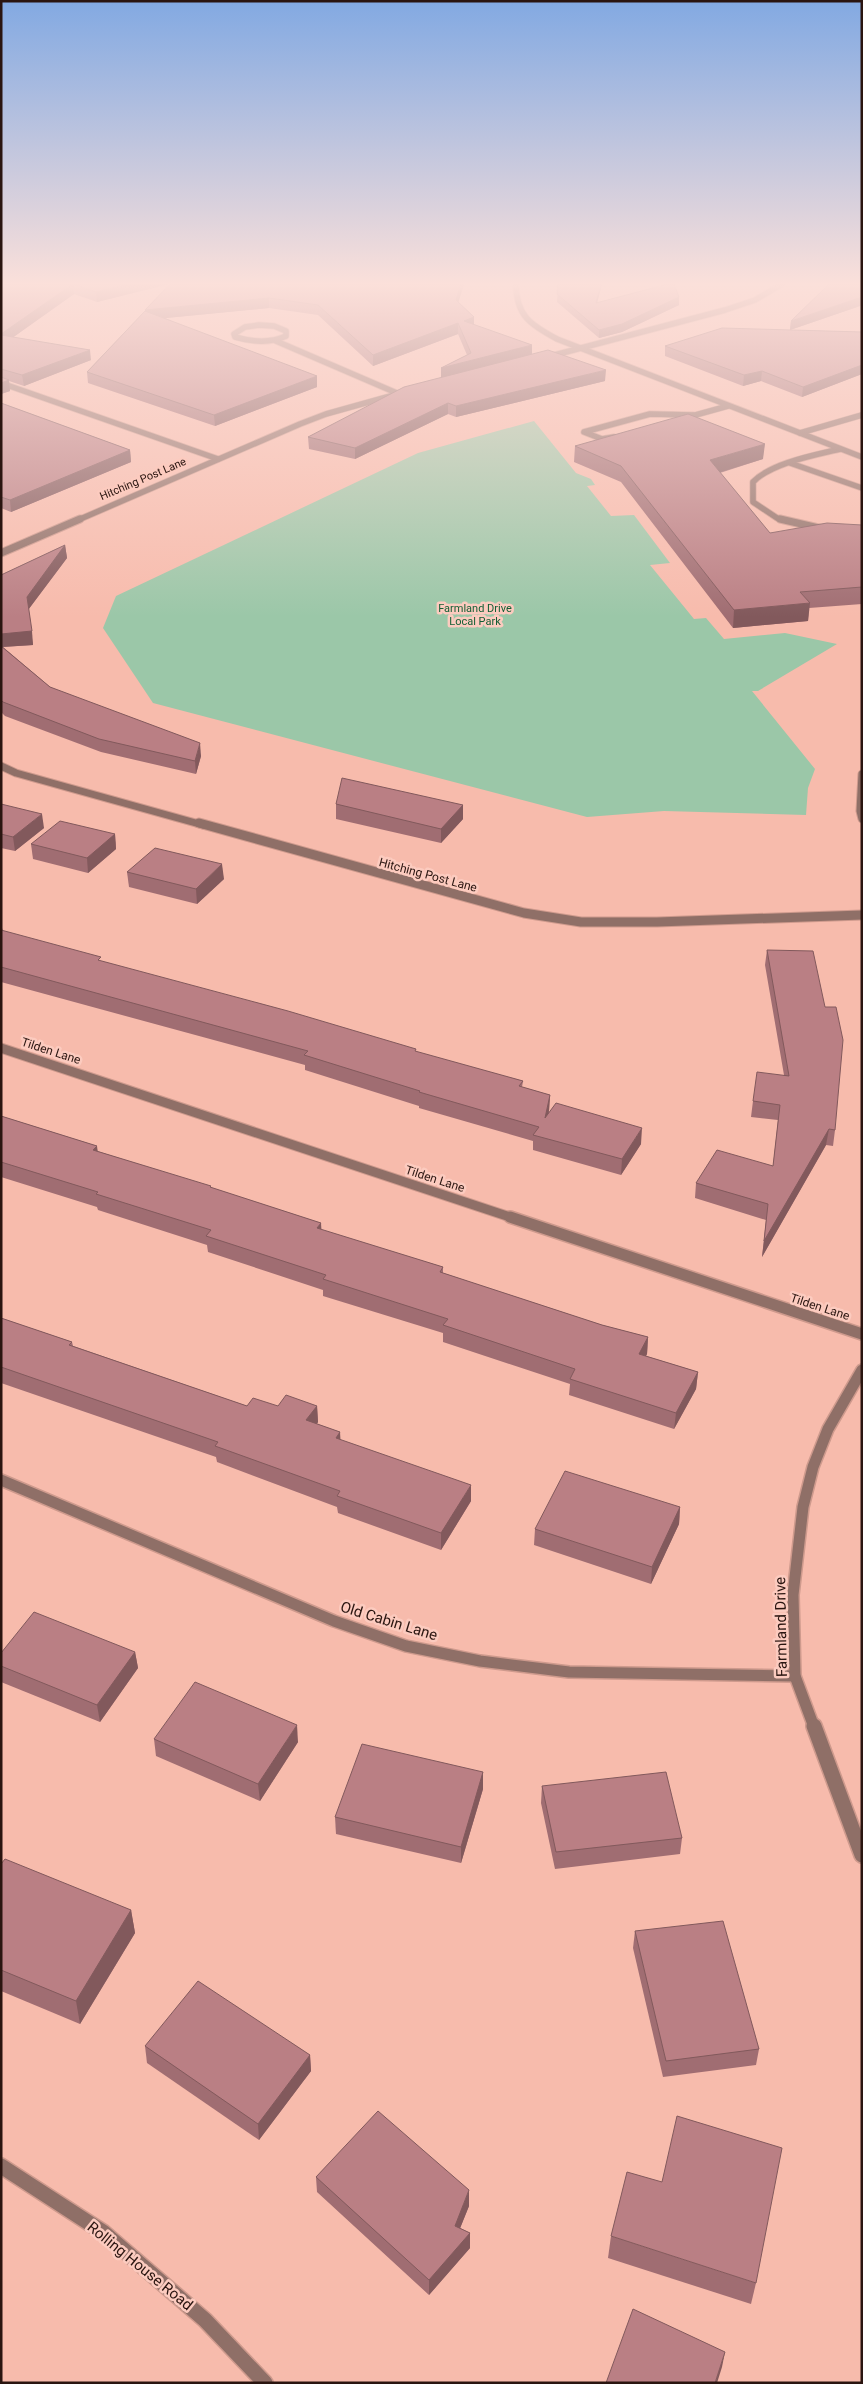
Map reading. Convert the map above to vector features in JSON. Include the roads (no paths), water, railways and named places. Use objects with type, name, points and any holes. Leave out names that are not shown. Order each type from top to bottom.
[{"type":"street","points":[[36,395],[218,459]]},
{"type":"street","name":"Hitching Post Lane","points":[[3,550],[326,414],[394,395]]},
{"type":"street","points":[[700,395],[862,457]]},
{"type":"street","points":[[676,421],[693,414],[728,406]]},
{"type":"street","points":[[619,437],[602,439],[584,432],[646,413],[677,412],[693,414]]},
{"type":"street","points":[[800,433],[862,415]]},
{"type":"street","points":[[832,529],[822,529],[776,518],[753,502],[752,484],[757,476],[790,463],[840,449]]},
{"type":"street","points":[[790,463],[862,488]]},
{"type":"street","name":"Hitching Post Lane","points":[[1,766],[16,773],[343,864],[524,913],[549,918],[581,922],[657,922],[862,916]]},
{"type":"street","points":[[862,774],[860,811],[862,819]]},
{"type":"street","name":"Tilden Lane","points":[[1,1048],[862,1334]]},
{"type":"street","name":"Farmland Drive","points":[[862,1370],[828,1429],[813,1467],[803,1507],[793,1595],[795,1676],[862,1855]]},
{"type":"street","name":"Old Cabin Lane","points":[[1,1480],[334,1622],[406,1646],[480,1661],[568,1672],[795,1676]]},
{"type":"street","name":"Rolling House Road","points":[[1,2166],[103,2232],[205,2320],[265,2383]]},
{"type":"park label","name":"Farmland Drive Local Park","points":[[475,614]]}]
